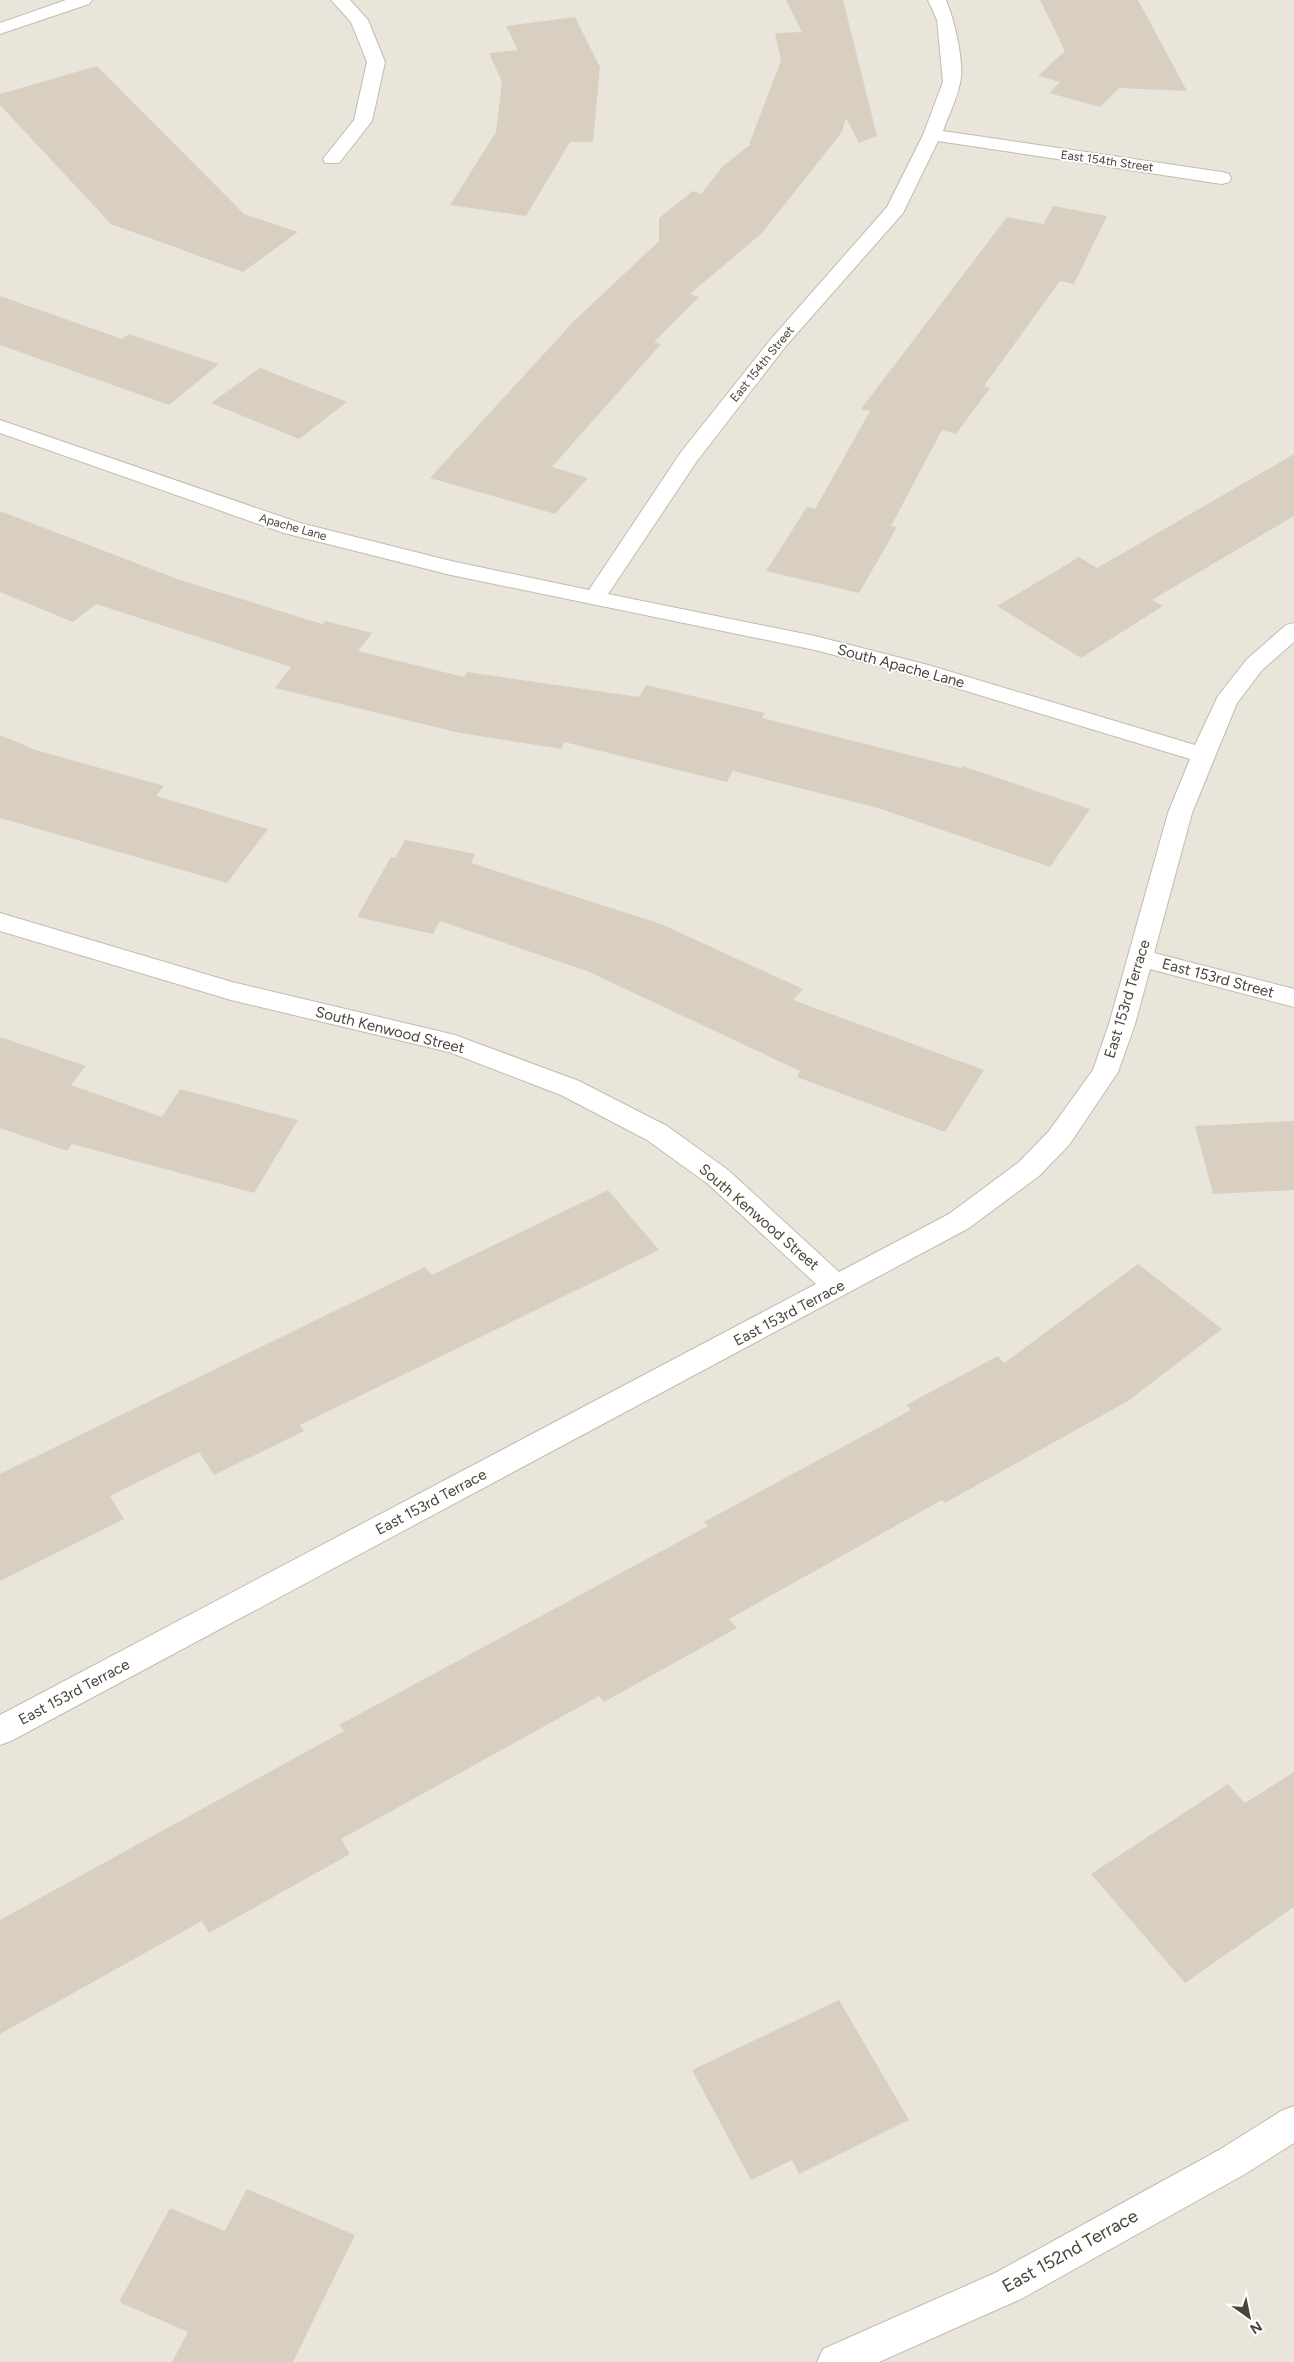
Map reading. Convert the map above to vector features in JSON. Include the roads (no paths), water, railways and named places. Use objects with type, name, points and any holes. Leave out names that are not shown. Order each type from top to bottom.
[{"type":"street","points":[[0,29],[83,0]]},
{"type":"street","points":[[332,159],[363,121],[371,92],[376,62],[359,20],[340,0]]},
{"type":"street","name":"East 154th Street","points":[[595,597],[689,458],[778,343],[896,208],[932,135],[952,82],[946,20],[937,0]]},
{"type":"street","name":"East 154th Street","points":[[932,135],[1222,178]]},
{"type":"street","name":"Apache Lane","points":[[0,426],[193,496],[292,528],[450,568],[595,597]]},
{"type":"street","name":"South Apache Lane","points":[[595,597],[852,652],[928,672],[1203,754]]},
{"type":"street","name":"East 153rd Terrace","points":[[0,1731],[959,1221],[1029,1169],[1059,1138],[1105,1072],[1122,1024],[1180,813],[1226,701],[1255,664],[1294,630]]},
{"type":"street","name":"South Kenwood Street","points":[[0,922],[231,991],[455,1044],[570,1088],[657,1133],[718,1177],[837,1287]]},
{"type":"street","name":"East 153rd Street","points":[[1141,958],[1294,998]]},
{"type":"street","name":"East 152nd Terrace","points":[[836,2362],[1008,2286],[1232,2162],[1294,2122]]}]
